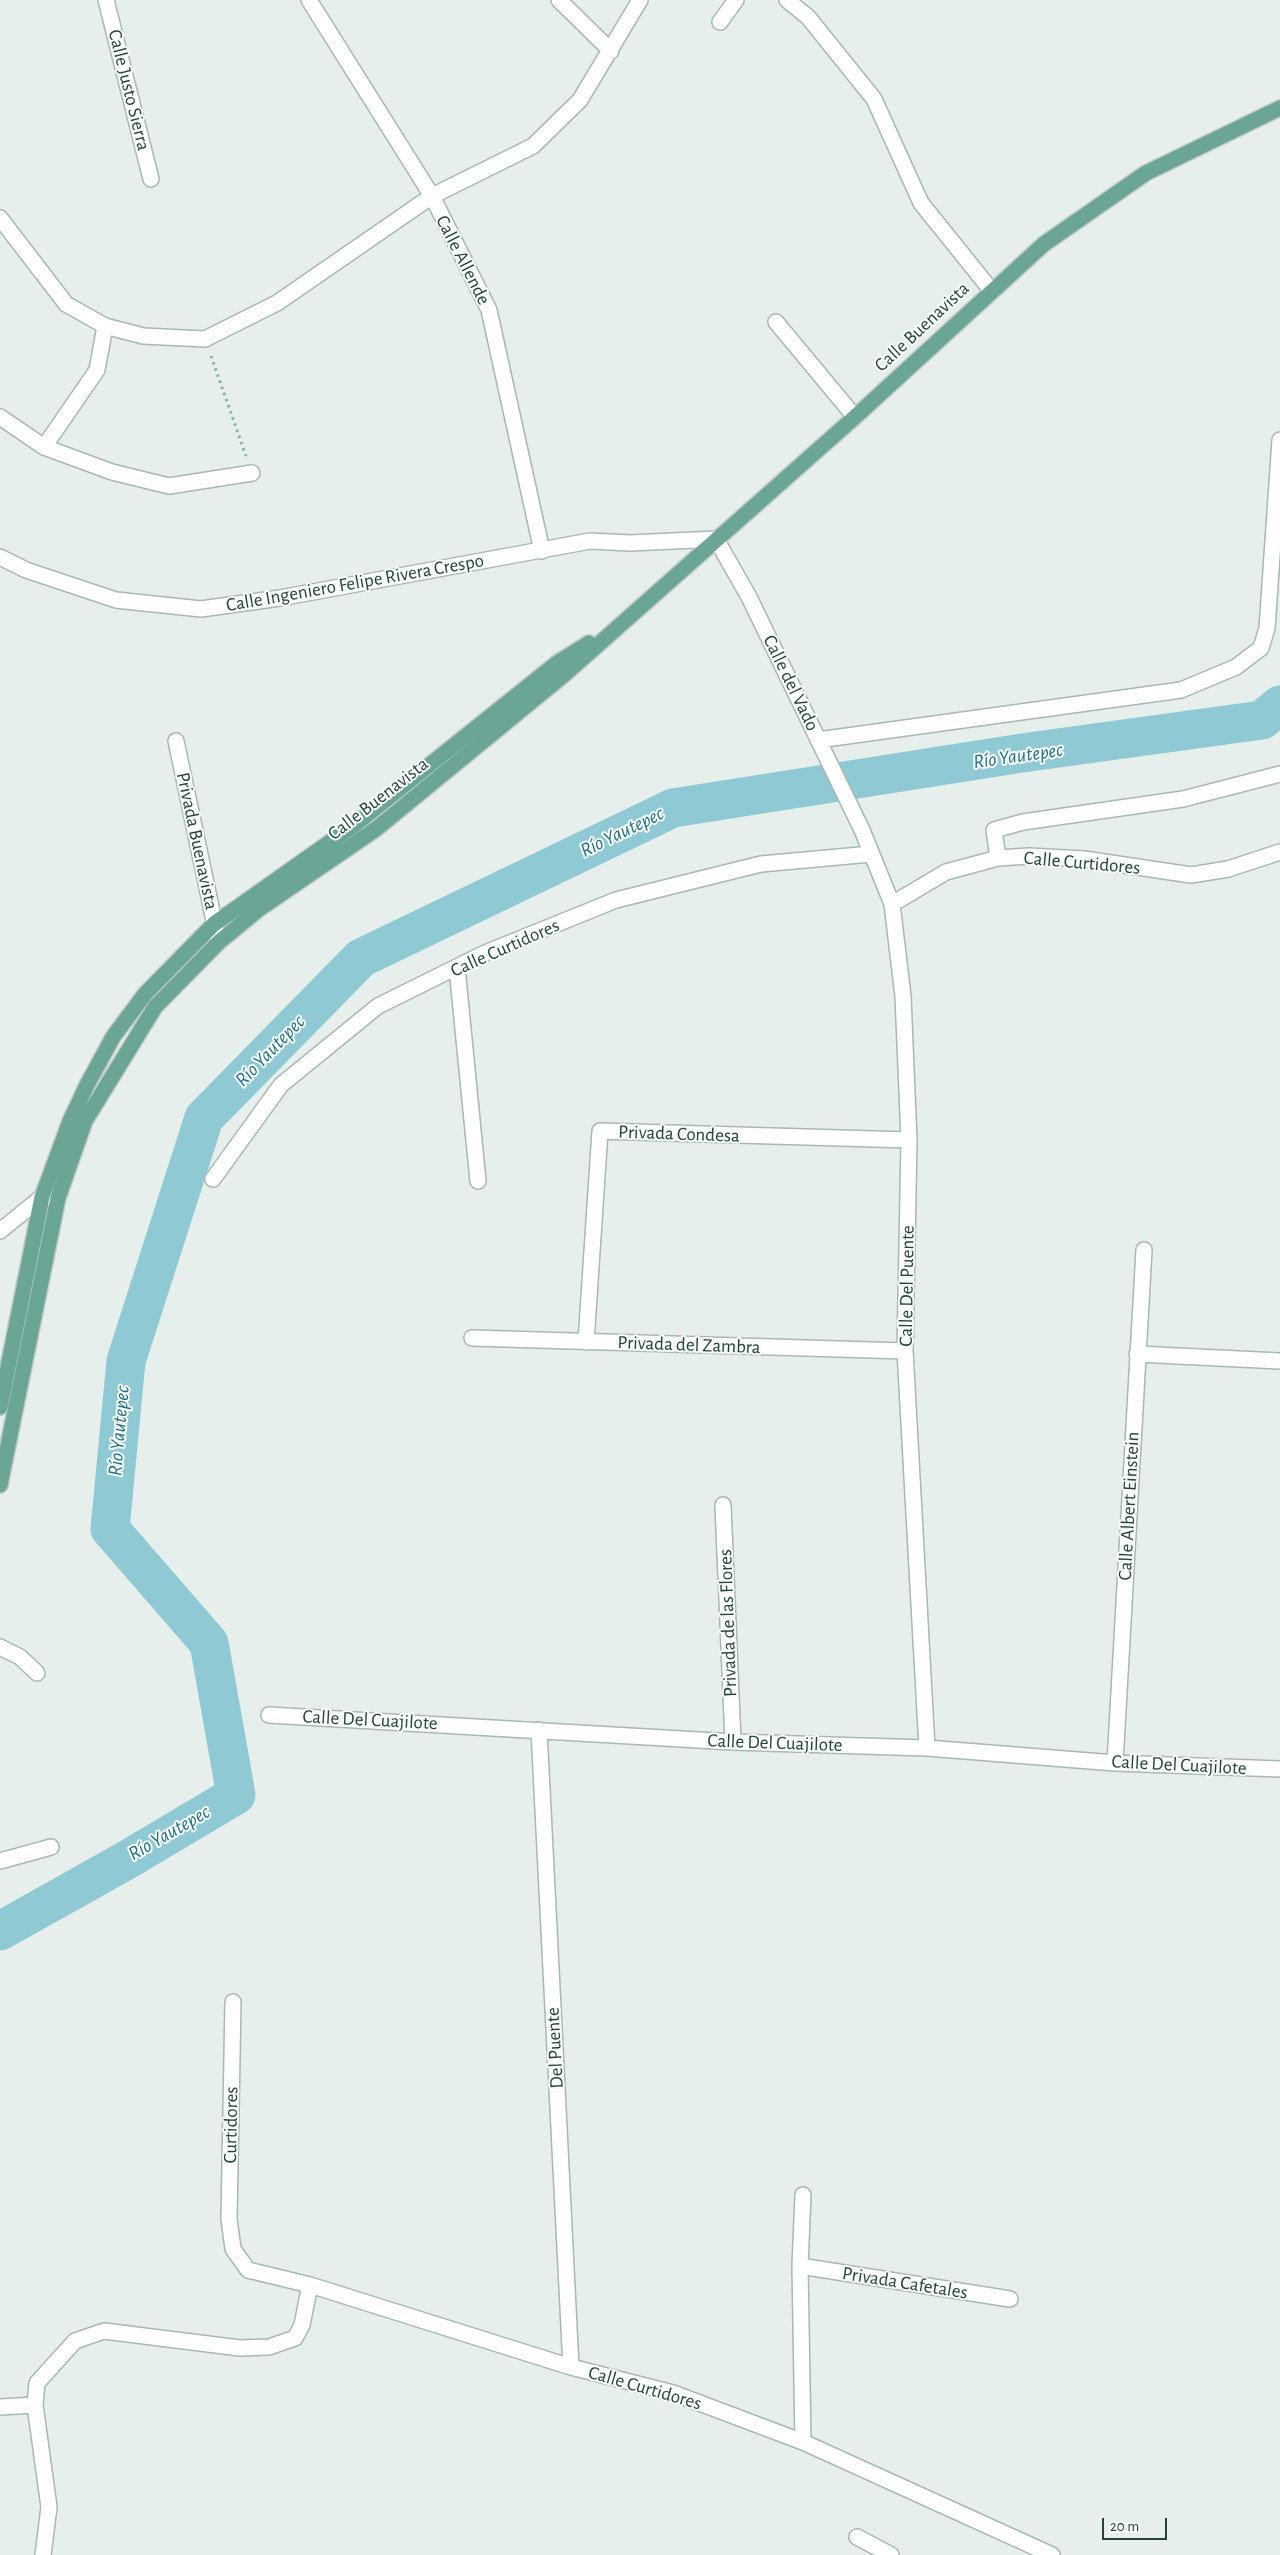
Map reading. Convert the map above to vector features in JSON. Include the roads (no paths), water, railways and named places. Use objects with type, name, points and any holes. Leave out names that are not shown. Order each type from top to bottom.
[{"type":"main road","name":"Calle Buenavista","points":[[0,1485],[58,1198],[85,1121],[155,1007],[219,942],[259,909],[376,829],[565,674],[855,417],[991,290],[1044,244],[1146,173],[1280,108]]},
{"type":"main road","name":"Calle Buenavista","points":[[0,1407],[42,1197],[70,1121],[87,1085],[113,1037],[145,994],[214,924],[358,823],[557,663],[624,621]]},
{"type":"street","name":"Calle Justo Sierra","points":[[106,0],[151,179]]},
{"type":"street","name":"Calle Allende","points":[[309,0],[432,196],[489,310],[542,550]]},
{"type":"street","points":[[559,0],[611,50]]},
{"type":"street","points":[[0,218],[66,304],[105,326],[143,336],[205,339],[277,302],[432,196],[534,146],[580,100],[640,0]]},
{"type":"street","points":[[720,22],[736,0]]},
{"type":"street","points":[[787,0],[808,17],[874,99],[921,203],[991,290]]},
{"type":"street","points":[[776,322],[855,417]]},
{"type":"street","points":[[44,447],[97,370],[105,326]]},
{"type":"street","points":[[0,417],[44,447],[112,472],[169,486],[252,473]]},
{"type":"street","points":[[818,740],[1181,690],[1236,667],[1261,648],[1267,628],[1280,440]]},
{"type":"street","name":"Calle Ingeniero Felipe Rivera Crespo","points":[[0,557],[26,570],[116,600],[201,609],[280,598],[590,541],[630,542],[716,539]]},
{"type":"street","name":"Calle del Vado","points":[[716,539],[749,597],[862,830]]},
{"type":"street","name":"Privada Buenavista","points":[[176,741],[219,942]]},
{"type":"street","points":[[998,858],[994,830],[1023,822],[1184,799],[1280,774]]},
{"type":"street","name":"Calle Del Puente","points":[[862,830],[892,904],[904,996],[909,1140],[905,1351],[927,1748]]},
{"type":"street","name":"Calle Curtidores","points":[[892,904],[946,872],[998,858],[1030,856],[1084,859],[1191,875],[1228,869],[1280,852]]},
{"type":"street","name":"Calle Curtidores","points":[[213,1179],[281,1084],[378,1006],[485,954],[616,900],[761,864],[871,854]]},
{"type":"street","points":[[457,968],[478,1181]]},
{"type":"street","name":"Privada Condesa","points":[[586,1342],[600,1131],[909,1140]]},
{"type":"street","points":[[0,1231],[42,1197],[58,1198]]},
{"type":"street","name":"Calle Albert Einstein","points":[[1116,1762],[1144,1250]]},
{"type":"street","name":"Privada del Zambra","points":[[472,1338],[905,1351]]},
{"type":"street","points":[[1138,1354],[1280,1362]]},
{"type":"street","name":"Privada de las Flores","points":[[723,1505],[733,1742]]},
{"type":"street","points":[[0,1647],[20,1657],[36,1673]]},
{"type":"street","name":"Calle Del Cuajilote","points":[[269,1714],[733,1742],[927,1748],[1116,1762],[1280,1769]]},
{"type":"street","name":"Del Puente","points":[[539,1730],[571,2366]]},
{"type":"street","points":[[0,1861],[51,1847]]},
{"type":"street","name":"Curtidores","points":[[233,2002],[229,2218],[233,2249]]},
{"type":"street","points":[[802,2195],[800,2266],[803,2442]]},
{"type":"street","name":"Calle Curtidores","points":[[233,2249],[248,2270],[310,2285],[571,2366],[673,2393],[803,2442],[1052,2555]]},
{"type":"street","name":"Privada Cafetales","points":[[800,2266],[1010,2299]]},
{"type":"street","points":[[43,2555],[49,2507],[35,2405],[37,2383],[75,2341],[104,2331],[240,2348],[269,2347],[296,2338],[302,2325],[310,2285]]},
{"type":"street","points":[[0,2407],[35,2405]]},
{"type":"street","points":[[857,2537],[891,2555]]},
{"type":"waterway","name":"Río Yautepec","points":[[0,1931],[125,1861],[236,1795],[209,1643],[110,1529],[126,1361],[204,1118],[361,958],[673,808],[1022,753],[1262,720],[1280,705]]}]
